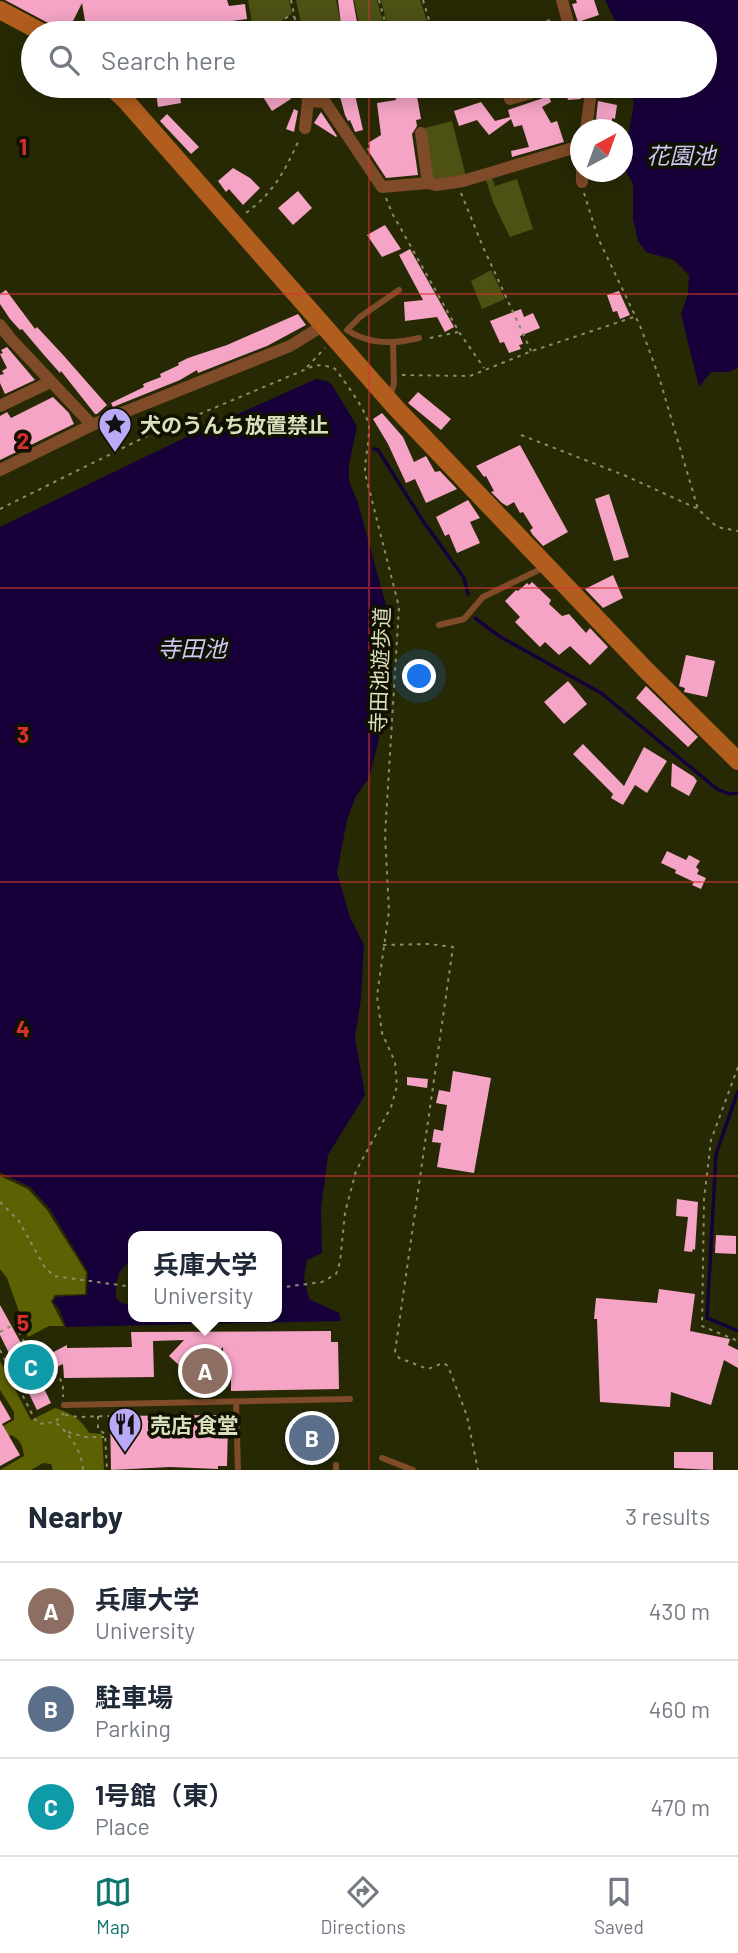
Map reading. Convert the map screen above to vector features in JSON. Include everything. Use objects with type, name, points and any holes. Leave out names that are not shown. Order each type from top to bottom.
[{"type":"street","points":[[562,0],[567,21]]},
{"type":"street","points":[[0,10],[21,21]]},
{"type":"street","points":[[121,98],[389,400],[646,670],[738,761]]},
{"type":"street","points":[[587,119],[590,98]]},
{"type":"street","points":[[305,128],[308,100],[325,102],[382,187],[457,182],[570,149]]},
{"type":"street","points":[[421,133],[428,183]]},
{"type":"street","points":[[0,325],[5,340],[92,425]]},
{"type":"street","points":[[0,470],[92,425],[290,346],[324,325]]},
{"type":"street","points":[[0,406],[50,382]]},
{"type":"lane","points":[[399,290],[360,317],[348,330],[356,337],[393,344],[419,338]]},
{"type":"lane","points":[[389,400],[394,383],[393,344]]},
{"type":"lane","points":[[439,625],[464,619],[483,597],[547,566]]},
{"type":"lane","points":[[64,1405],[349,1399]]},
{"type":"lane","points":[[236,1402],[238,1470]]},
{"type":"lane","points":[[382,1458],[413,1470]]},
{"type":"path","points":[[291,0],[296,21]]},
{"type":"path","points":[[379,0],[385,21]]},
{"type":"path","points":[[423,0],[429,21]]},
{"type":"path","points":[[282,21],[289,16],[295,17]]},
{"type":"path","points":[[548,21],[566,17]]},
{"type":"path","points":[[234,223],[264,200],[285,172],[305,128]]},
{"type":"path","points":[[457,182],[483,247],[531,351]]},
{"type":"path","points":[[583,182],[586,207],[598,238],[636,317],[659,377],[698,509]]},
{"type":"path","points":[[382,187],[392,213],[460,332],[485,370]]},
{"type":"path","points":[[394,375],[462,377],[636,317]]},
{"type":"path","points":[[419,338],[422,340],[460,332]]},
{"type":"path","name":"寺田池遊歩道","points":[[0,509],[145,437],[316,365],[333,367],[338,372],[368,420],[365,473],[390,581],[399,607],[385,835],[389,880],[388,911],[377,996],[382,1033],[395,1062],[397,1086],[391,1107],[356,1171],[345,1213],[339,1268],[329,1279],[282,1287]]},
{"type":"path","points":[[521,435],[626,476],[698,509],[717,527],[738,531]]},
{"type":"path","points":[[383,945],[429,944],[453,947],[394,1352],[399,1358],[428,1369],[443,1363],[448,1366],[467,1416],[478,1470]]},
{"type":"path","points":[[738,1067],[711,1140],[704,1199],[702,1326],[738,1341]]},
{"type":"path","points":[[0,1202],[19,1221],[48,1271],[54,1276],[128,1287]]},
{"type":"path","points":[[0,1332],[15,1324],[25,1344],[39,1344],[63,1384],[64,1415]]},
{"type":"path","points":[[0,1350],[39,1424],[55,1422],[64,1415],[108,1416]]},
{"type":"path","points":[[98,1416],[98,1429],[105,1437],[107,1470]]},
{"type":"path","points":[[55,1422],[67,1432],[82,1461],[83,1470]]},
{"type":"path","points":[[67,1432],[86,1437],[105,1437]]},
{"type":"green space","points":[[248,0],[289,0],[292,14],[281,21],[252,21]]},
{"type":"green space","points":[[296,0],[336,0],[340,21],[300,21]]},
{"type":"green space","points":[[354,0],[377,0],[383,21],[358,21]]},
{"type":"green space","points":[[381,0],[420,0],[427,21],[386,21]]},
{"type":"green space","points":[[452,121],[466,177],[433,181],[425,128]]},
{"type":"green space","points":[[492,178],[495,186],[517,179],[533,229],[510,237],[486,180]]},
{"type":"green space","points":[[491,270],[505,299],[482,309],[471,281]]},
{"type":"shaded area","points":[[0,1176],[28,1189],[47,1210],[86,1272],[85,1294],[55,1295],[51,1301],[64,1326],[49,1326],[28,1337],[7,1278],[0,1269]]},
{"type":"shaded area","points":[[0,1361],[31,1420],[55,1408],[75,1417],[89,1433],[102,1434],[104,1470],[53,1470],[51,1464],[43,1463],[31,1470],[0,1470],[24,1456],[20,1443],[14,1437],[11,1435],[2,1440],[0,1428],[14,1420],[14,1412],[0,1390]]},
{"type":"water","name":"花園池","points":[[605,0],[738,0],[738,368],[728,372],[711,372],[699,387],[681,314],[688,294],[689,275],[674,260],[646,252],[638,241],[633,219],[631,119],[633,98],[717,98],[717,21],[615,21]]},
{"type":"water","name":"寺田池","points":[[316,379],[332,385],[357,426],[349,465],[349,481],[358,503],[389,616],[377,713],[379,739],[369,778],[356,796],[347,820],[337,873],[350,917],[364,945],[361,998],[355,1038],[365,1095],[328,1155],[321,1208],[322,1253],[307,1260],[304,1278],[309,1299],[339,1313],[341,1321],[66,1327],[59,1308],[53,1302],[56,1297],[87,1295],[88,1272],[50,1209],[30,1187],[0,1172],[0,527],[178,441]]},
{"type":"building","points":[[5,0],[227,0],[229,6],[245,4],[247,19],[85,21],[82,3],[73,21],[44,21]]},
{"type":"building","points":[[338,0],[353,0],[357,21],[341,21]]},
{"type":"building","points":[[576,0],[594,0],[599,15],[578,21],[572,4],[577,3]]},
{"type":"building","points":[[157,98],[180,98],[181,103],[158,107]]},
{"type":"building","points":[[264,98],[290,98],[291,99],[272,111]]},
{"type":"building","points":[[340,98],[356,98],[363,130],[355,132],[345,115]]},
{"type":"building","points":[[417,98],[421,119],[416,120],[417,126],[412,134],[418,175],[386,178],[367,149],[370,147],[368,143],[381,135],[377,103]]},
{"type":"building","points":[[550,98],[551,102],[542,107],[551,123],[557,121],[564,142],[512,157],[511,151],[529,147],[522,125],[514,127],[511,119],[489,135],[477,120],[459,126],[454,111],[481,102],[495,121],[510,117],[508,110]]},
{"type":"building","points":[[598,101],[617,105],[615,119],[596,119]]},
{"type":"building","points":[[294,109],[298,111],[294,132],[286,129]]},
{"type":"building","points":[[321,112],[337,136],[336,137],[314,123]]},
{"type":"building","points":[[167,114],[199,147],[191,154],[160,121]]},
{"type":"building","points":[[233,168],[260,188],[243,205],[229,189],[226,192],[218,181]]},
{"type":"building","points":[[298,191],[312,208],[293,225],[278,208]]},
{"type":"building","points":[[385,225],[401,249],[382,257],[367,235]]},
{"type":"building","points":[[410,249],[454,327],[445,332],[437,317],[405,321],[404,302],[423,300],[399,255]]},
{"type":"building","points":[[6,290],[35,329],[37,327],[107,405],[97,414],[61,371],[60,373],[10,319],[0,304],[0,294]]},
{"type":"building","points":[[619,291],[630,315],[620,319],[617,311],[613,312],[607,295]]},
{"type":"building","points":[[521,309],[524,317],[533,313],[540,328],[520,336],[523,344],[519,345],[521,349],[509,353],[504,342],[500,343],[490,321]]},
{"type":"building","points":[[298,314],[306,325],[267,346],[198,373],[197,370],[180,380],[113,407],[111,403],[144,387],[143,384],[161,377],[160,374],[188,358],[227,345]]},
{"type":"building","points":[[7,347],[35,380],[5,394],[0,375],[4,374],[2,371],[7,368],[0,354],[3,353],[1,350]]},
{"type":"building","points":[[418,392],[451,419],[441,430],[408,403]]},
{"type":"building","points":[[53,397],[69,413],[74,424],[0,460],[0,416],[7,412],[11,418]]},
{"type":"building","points":[[382,413],[403,437],[414,462],[426,456],[435,472],[440,471],[457,489],[426,503],[415,479],[406,483],[373,419]]},
{"type":"building","points":[[520,445],[568,532],[543,546],[532,534],[530,530],[533,528],[523,512],[520,513],[514,502],[507,506],[502,503],[491,492],[494,491],[486,476],[484,477],[476,466]]},
{"type":"building","points":[[609,494],[629,557],[614,561],[595,499]]},
{"type":"building","points":[[468,500],[480,518],[470,522],[480,543],[457,553],[449,534],[445,536],[436,517]]},
{"type":"building","points":[[613,575],[623,598],[603,608],[585,589]]},
{"type":"building","points":[[532,582],[551,600],[549,604],[562,616],[569,614],[586,633],[590,628],[608,647],[590,665],[570,646],[559,655],[545,642],[540,647],[515,622],[520,617],[505,601],[516,590]]},
{"type":"building","points":[[686,655],[715,661],[707,697],[684,692],[685,688],[679,686]]},
{"type":"building","points":[[568,681],[587,704],[564,724],[544,702]]},
{"type":"building","points":[[646,686],[698,737],[688,747],[636,698]]},
{"type":"building","points":[[583,744],[624,786],[644,747],[667,761],[647,793],[635,785],[623,805],[611,798],[613,794],[573,754]]},
{"type":"building","points":[[672,763],[697,781],[689,796],[671,786]]},
{"type":"building","points":[[667,851],[686,860],[689,855],[700,861],[696,867],[699,870],[697,874],[706,878],[701,889],[692,885],[694,882],[675,873],[676,870],[661,863]]},
{"type":"building","points":[[453,1071],[491,1078],[474,1173],[437,1167],[441,1143],[432,1142],[434,1129],[443,1131],[447,1105],[436,1103],[439,1090],[450,1092]]},
{"type":"building","points":[[407,1077],[428,1079],[427,1088],[407,1085]]},
{"type":"building","points":[[677,1199],[698,1202],[695,1250],[692,1252],[684,1251],[688,1217],[676,1216]]},
{"type":"building","points":[[716,1235],[736,1236],[736,1254],[715,1253]]},
{"type":"building","points":[[659,1289],[695,1294],[690,1331],[730,1339],[728,1345],[738,1350],[738,1368],[724,1360],[711,1405],[671,1392],[670,1407],[600,1402],[597,1319],[594,1319],[596,1298],[657,1303]]},
{"type":"building","points":[[0,1305],[32,1363],[67,1345],[67,1348],[132,1347],[131,1332],[331,1331],[331,1342],[338,1342],[339,1389],[231,1391],[231,1375],[224,1375],[223,1347],[194,1379],[169,1356],[184,1340],[153,1341],[154,1377],[64,1378],[63,1364],[38,1376],[51,1403],[37,1410],[0,1335]]},
{"type":"building","points":[[0,1400],[11,1419],[2,1424],[20,1455],[0,1466]]},
{"type":"building","points":[[110,1416],[226,1416],[228,1425],[227,1466],[218,1466],[218,1469],[170,1467],[111,1470]]},
{"type":"building","points":[[674,1452],[713,1452],[713,1470],[674,1468]]},
{"type":"waterway","points":[[374,449],[378,450],[421,518],[464,578],[468,594]]},
{"type":"waterway","points":[[475,618],[499,636],[601,693],[717,789],[729,794],[738,793]]},
{"type":"waterway","points":[[738,1091],[716,1154],[707,1318],[738,1331]]},
{"type":"place","name":"犬のうんち放置禁止","points":[[115,454]]},
{"type":"place","name":"1号館（東）","points":[[31,1367]]},
{"type":"place","name":"兵庫大学","points":[[205,1371]]},
{"type":"place","name":"駐車場","points":[[312,1438]]},
{"type":"place","name":"売店 食堂","points":[[125,1454]]}]
